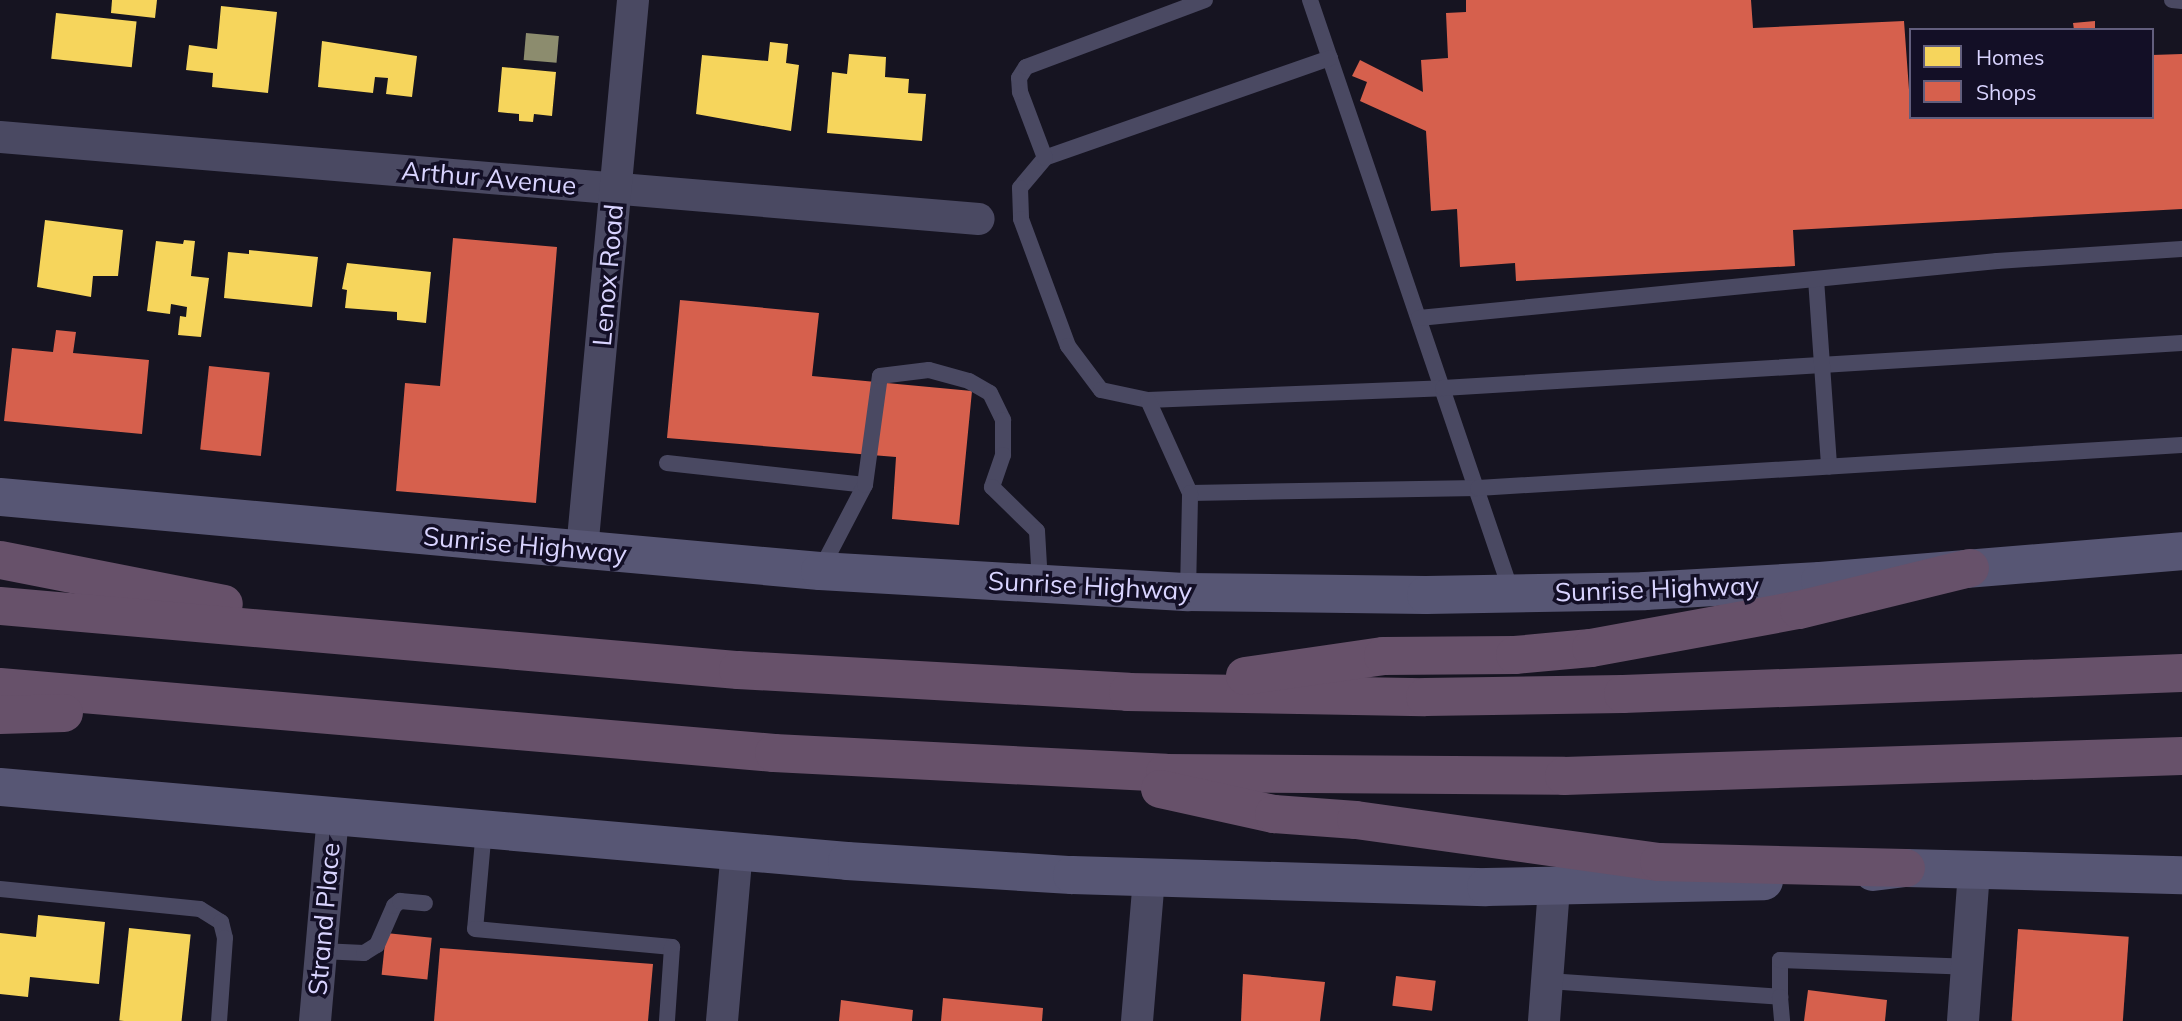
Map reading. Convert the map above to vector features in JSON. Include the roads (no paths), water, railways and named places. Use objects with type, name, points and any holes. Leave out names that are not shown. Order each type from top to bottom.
[{"type":"highway","points":[[0,560],[398,640]]},
{"type":"highway","points":[[1128,692],[1383,656],[1515,655],[1591,648],[1799,610],[1970,568]]},
{"type":"highway","points":[[0,606],[738,670],[1128,692],[1425,697],[1623,694],[2182,673]]},
{"type":"highway","points":[[0,687],[774,753],[1065,769],[1366,777],[1564,776],[2182,756]]},
{"type":"highway","points":[[0,715],[251,708]]},
{"type":"highway","points":[[1065,769],[1274,814],[1356,820],[1660,862],[1906,868]]},
{"type":"main road","name":"Sunrise Highway","points":[[0,497],[820,571],[1188,592],[1512,594],[1736,586],[2182,551]]},
{"type":"main road","points":[[1,792],[333,816],[737,851],[1149,879],[1554,887],[1806,880],[1906,868],[2182,875]]},
{"type":"street","name":"Lenox Road","points":[[582,550],[633,0]]},
{"type":"street","name":"Arthur Avenue","points":[[0,136],[979,219]]},
{"type":"street","name":"Strand Place","points":[[315,1021],[333,816]]},
{"type":"street","points":[[722,1021],[737,851]]},
{"type":"street","points":[[1963,1021],[1974,870]]},
{"type":"street","points":[[1137,1021],[1149,879]]},
{"type":"street","points":[[1544,1021],[1554,887]]},
{"type":"lane","points":[[1045,158],[1020,92],[1019,78],[1026,67],[1205,0]]},
{"type":"lane","points":[[1310,0],[1512,594]]},
{"type":"lane","points":[[2172,0],[2182,1]]},
{"type":"lane","points":[[1330,58],[1045,158],[1020,188],[1021,219],[1068,346],[1101,390],[1148,400],[1443,388],[2182,343]]},
{"type":"lane","points":[[1419,318],[1816,279],[2182,250]]},
{"type":"lane","points":[[1816,279],[1829,467]]},
{"type":"lane","points":[[820,571],[865,485],[880,376],[929,370],[969,381],[990,393],[1003,420],[1003,455],[992,487],[1037,531],[1040,585]]},
{"type":"lane","points":[[1148,400],[1189,493],[1188,592]]},
{"type":"lane","points":[[1189,493],[1478,488],[2182,446]]},
{"type":"lane","points":[[667,463],[865,485]]},
{"type":"lane","points":[[484,829],[474,929],[672,947],[667,1021]]},
{"type":"lane","points":[[0,889],[201,909],[221,922],[225,938],[219,1021]]},
{"type":"lane","points":[[321,951],[364,953],[377,945],[394,906],[400,901],[425,903]]},
{"type":"lane","points":[[1782,1021],[1780,960],[1967,967]]},
{"type":"lane","points":[[1548,981],[1780,997]]}]
